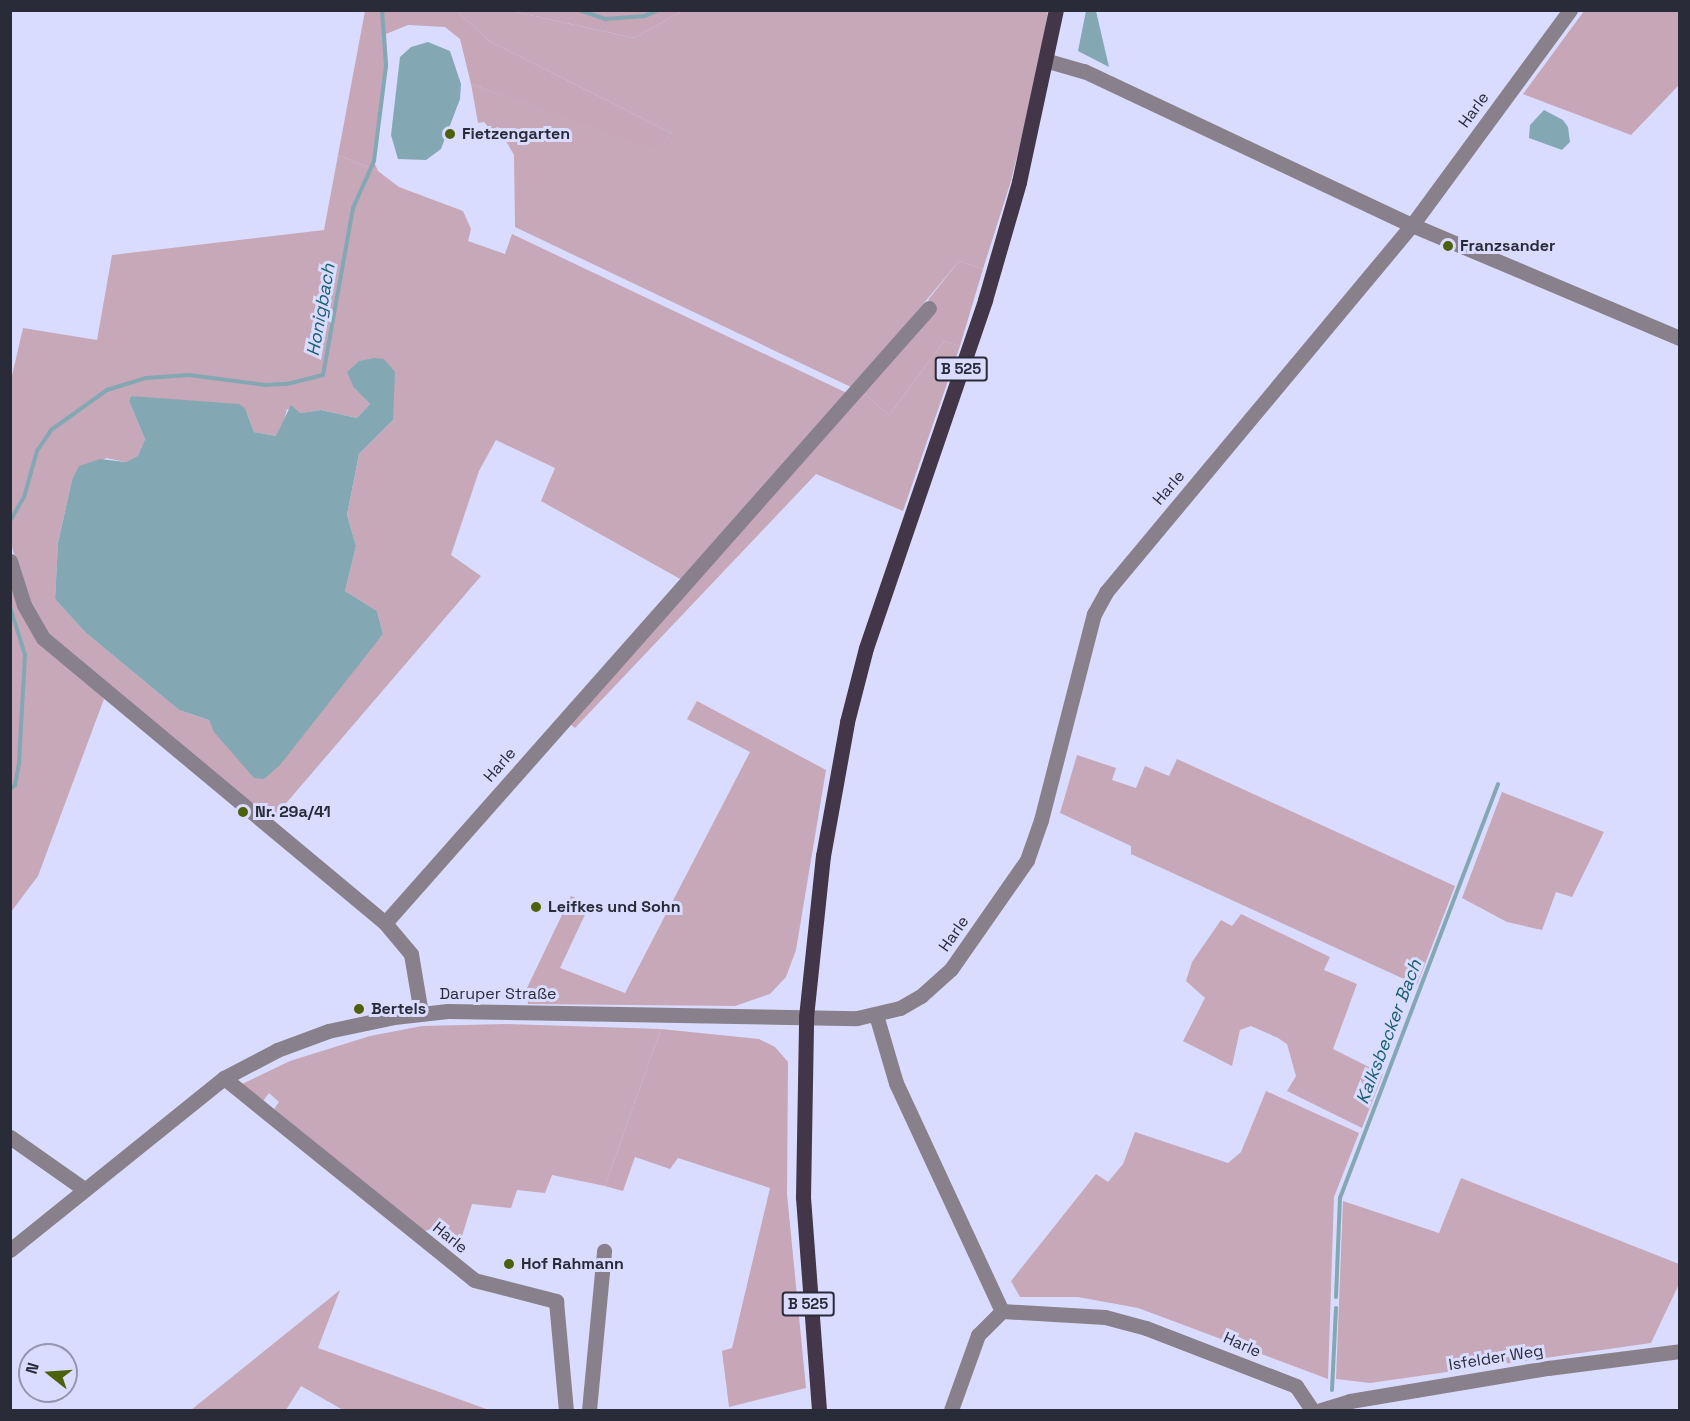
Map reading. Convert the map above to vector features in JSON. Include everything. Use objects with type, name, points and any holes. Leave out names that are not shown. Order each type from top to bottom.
[{"type":"main road","name":"B 525","points":[[819,1410],[803,1197],[806,1017],[823,856],[847,722],[870,637],[985,300],[1020,182],[1048,61],[1056,10]]},
{"type":"street","name":"Harle","points":[[806,1017],[876,1015],[921,996],[951,969],[1027,861],[1041,820],[1094,614],[1106,592],[1412,225],[1570,10]]},
{"type":"street","points":[[1048,61],[1084,71],[1412,225],[1680,338]]},
{"type":"street","name":"Harle","points":[[385,923],[929,308]]},
{"type":"street","points":[[10,561],[24,605],[43,638],[385,923],[411,954],[421,1013]]},
{"type":"street","name":"Daruper Straße","points":[[10,1250],[224,1078],[277,1050],[328,1031],[421,1013],[500,1011],[806,1017]]},
{"type":"street","points":[[876,1015],[896,1083],[1002,1311],[978,1335],[951,1410]]},
{"type":"street","name":"Harle","points":[[224,1078],[474,1280],[556,1301],[566,1410]]},
{"type":"street","points":[[10,1137],[84,1190]]},
{"type":"street","points":[[590,1410],[604,1251]]},
{"type":"street","name":"Harle","points":[[1002,1311],[1105,1317],[1146,1328],[1296,1386],[1312,1410]]},
{"type":"street","name":"Isfelder Weg","points":[[1321,1410],[1373,1397],[1680,1351]]},
{"type":"shaded area","points":[[365,11],[457,11],[489,41],[671,133],[658,150],[471,84],[460,39],[445,27],[408,25],[386,34],[388,65],[374,162],[378,171],[338,155]]},
{"type":"shaded area","points":[[457,11],[512,11],[634,38],[682,11],[1048,11],[1039,66],[1011,181],[983,269],[959,261],[853,388],[515,227],[514,155],[498,127],[491,130],[484,122],[478,123],[471,84],[658,149],[671,133],[489,41]]},
{"type":"shaded area","points":[[512,11],[682,11],[634,38]]},
{"type":"shaded area","points":[[1584,11],[1679,11],[1679,85],[1631,135],[1523,94]]},
{"type":"shaded area","points":[[338,155],[378,171],[399,187],[463,211],[471,229],[468,241],[505,254],[512,234],[849,394],[682,580],[541,501],[555,468],[496,440],[479,471],[451,555],[481,576],[270,822],[48,638],[27,603],[10,539],[11,380],[23,328],[97,340],[112,255],[324,230]],"holes":[[[384,359],[393,420],[359,454],[347,515],[356,546],[345,591],[377,611],[383,634],[264,779],[215,732],[209,720],[179,710],[85,632],[55,599],[58,543],[72,480],[106,458],[126,462],[138,457],[145,439],[129,401],[131,396],[247,413],[254,432],[276,436],[281,432],[287,409],[300,413],[321,410],[357,418],[370,404],[354,388],[359,361]]]},
{"type":"shaded area","points":[[959,261],[983,269],[960,346],[944,341],[889,415],[862,392],[936,306],[928,300]]},
{"type":"shaded area","points":[[944,341],[960,346],[903,511],[816,474],[575,728],[569,723],[862,392],[889,415]]},
{"type":"shaded area","points":[[10,586],[20,611],[104,699],[38,876],[11,912]]},
{"type":"shaded area","points":[[697,701],[826,770],[796,950],[786,977],[770,994],[735,1006],[528,1004],[526,990],[571,896],[590,904],[560,968],[625,993],[750,752],[687,719]]},
{"type":"shaded area","points":[[1077,755],[1116,768],[1112,780],[1136,788],[1145,766],[1169,776],[1177,759],[1455,886],[1417,985],[1131,854],[1131,846],[1060,813]]},
{"type":"shaded area","points":[[1502,792],[1604,832],[1572,897],[1556,892],[1542,930],[1507,922],[1462,898]]},
{"type":"shaded area","points":[[1241,914],[1330,957],[1324,970],[1357,984],[1333,1049],[1383,1074],[1362,1128],[1287,1091],[1296,1076],[1287,1044],[1278,1038],[1251,1026],[1240,1030],[1232,1066],[1183,1041],[1205,998],[1186,981],[1192,962],[1221,920],[1232,926]]},
{"type":"shaded area","points":[[505,1024],[661,1029],[605,1186],[552,1175],[545,1193],[517,1190],[511,1208],[472,1204],[458,1249],[436,1228],[421,1232],[274,1109],[279,1102],[269,1093],[260,1105],[236,1087],[290,1061],[370,1036],[422,1026]]},
{"type":"shaded area","points":[[661,1029],[759,1039],[775,1047],[788,1062],[787,1194],[806,1388],[729,1407],[722,1351],[732,1348],[770,1188],[678,1158],[670,1169],[635,1157],[623,1191],[605,1186]]},
{"type":"shaded area","points":[[1266,1091],[1359,1133],[1334,1197],[1328,1379],[1138,1308],[1078,1297],[1020,1297],[1011,1281],[1096,1174],[1108,1182],[1123,1164],[1135,1132],[1228,1163],[1241,1152]]},
{"type":"shaded area","points":[[1461,1178],[1679,1264],[1679,1284],[1651,1343],[1370,1383],[1336,1379],[1343,1201],[1439,1233]]},
{"type":"shaded area","points":[[340,1290],[318,1348],[489,1410],[343,1410],[301,1386],[286,1410],[191,1410]]},
{"type":"water","points":[[1086,11],[1096,11],[1109,67],[1078,51]]},
{"type":"water","points":[[428,42],[450,51],[461,84],[460,99],[441,149],[426,160],[398,159],[391,135],[400,57],[411,47]]},
{"type":"water","points":[[1544,110],[1563,120],[1568,127],[1570,142],[1562,150],[1529,138],[1530,125]]},
{"type":"water","points":[[384,359],[395,372],[393,420],[359,454],[347,515],[356,546],[345,591],[377,611],[383,634],[280,765],[264,779],[254,778],[214,732],[209,720],[179,710],[85,632],[55,599],[58,543],[72,480],[79,466],[100,459],[126,462],[138,456],[145,439],[129,401],[131,396],[239,404],[245,408],[254,432],[276,436],[291,405],[300,413],[321,410],[357,418],[370,404],[354,388],[347,372],[359,361]]},
{"type":"waterway","name":"Honigbach","points":[[10,521],[24,497],[37,451],[51,430],[107,390],[146,378],[189,375],[265,385],[287,384],[323,375],[353,208],[374,161],[386,66],[382,10]]},
{"type":"waterway","name":"Honigbach","points":[[579,10],[605,19],[645,16],[658,10]]},
{"type":"waterway","name":"Honigbach","points":[[10,607],[25,655],[19,763],[15,785],[10,789]]},
{"type":"waterway","name":"Kalksbecker Bach","points":[[1336,1297],[1340,1198],[1498,784]]},
{"type":"waterway","name":"Kalksbecker Bach","points":[[1332,1390],[1336,1308]]},
{"type":"place","name":"Fietzengarten","points":[[450,134]]},
{"type":"place","name":"Franzsander","points":[[1448,246]]},
{"type":"place","name":"Nr. 29a/41","points":[[243,812]]},
{"type":"place","name":"Leifkes und Sohn","points":[[536,907]]},
{"type":"place","name":"Bertels","points":[[359,1009]]},
{"type":"place","name":"Hof Rahmann","points":[[509,1264]]}]
